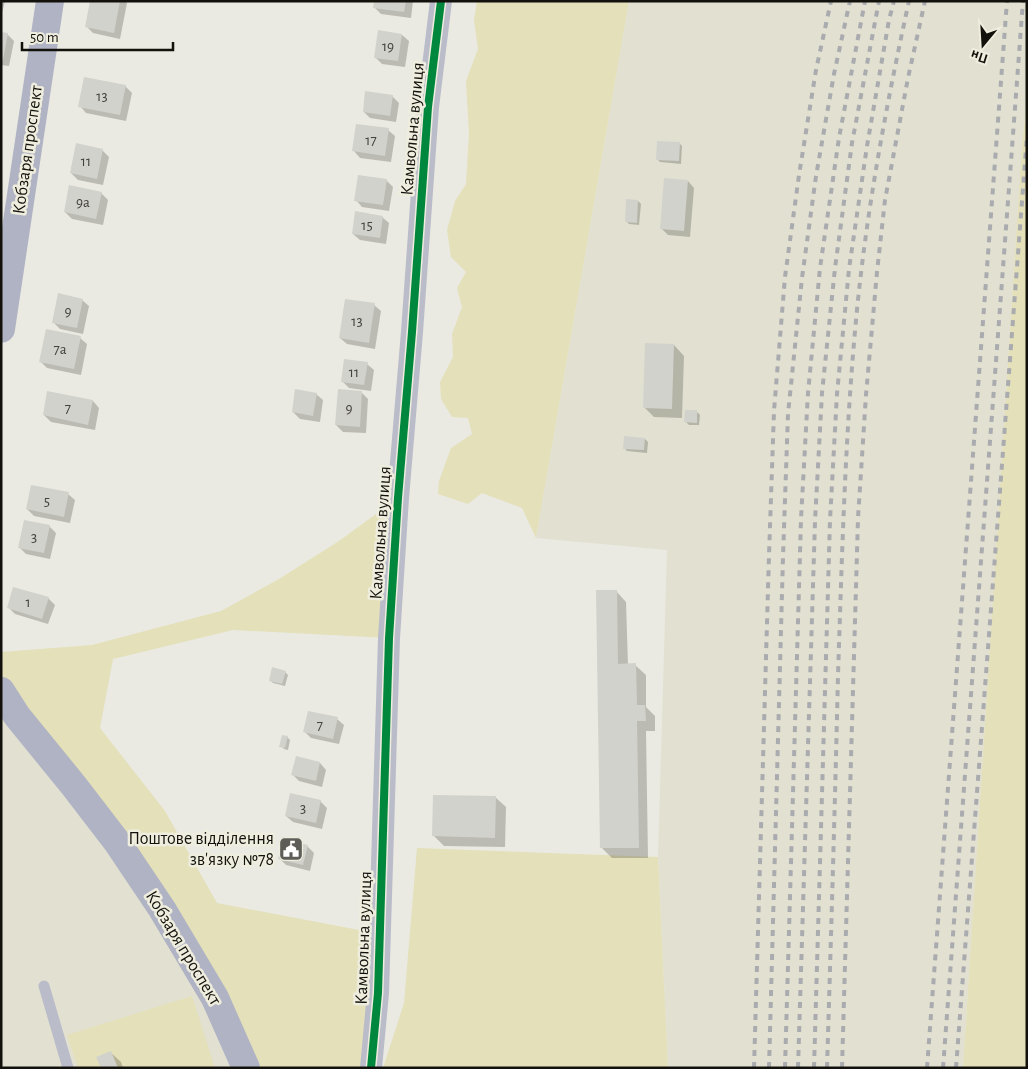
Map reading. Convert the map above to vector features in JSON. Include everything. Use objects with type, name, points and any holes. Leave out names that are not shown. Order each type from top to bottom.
[{"type":"main road","name":"Кобзаря проспект","points":[[1,329],[50,1]]},
{"type":"main road","name":"Кобзаря проспект","points":[[1,691],[18,716],[117,842],[157,901],[215,998],[246,1068]]},
{"type":"street","name":"Камвольна вулиця","points":[[372,1068],[378,993],[389,638],[398,498],[428,107],[441,1]]},
{"type":"lane","points":[[44,986],[68,1068]]},
{"type":"shaded area","points":[[477,1],[629,1],[536,538],[522,508],[482,493],[468,504],[438,494],[439,481],[451,448],[472,434],[468,418],[452,417],[441,399],[440,382],[453,357],[452,334],[462,307],[457,288],[466,272],[451,257],[447,230],[455,201],[466,184],[469,133],[466,81],[478,49],[474,20]]},
{"type":"shaded area","points":[[629,1],[1027,1],[1027,101],[1022,144],[963,1068],[668,1068],[658,857],[667,550],[536,538]]},
{"type":"shaded area","points":[[1027,101],[1027,1068],[963,1068],[1022,144]]},
{"type":"shaded area","points":[[398,498],[389,638],[233,630],[113,659],[100,728],[165,811],[217,903],[380,934],[371,1068],[246,1068],[215,998],[1,691],[1,652],[92,645],[221,611],[279,579],[339,541]]},
{"type":"shaded area","points":[[1,691],[74,786],[246,1068],[1,1068]]},
{"type":"shaded area","points":[[417,848],[658,857],[668,1068],[383,1068],[404,1003]]},
{"type":"shaded area","points":[[192,996],[215,1068],[78,1068],[67,1035]]},
{"type":"building","points":[[90,1],[120,1],[114,33],[85,27]]},
{"type":"building","points":[[374,1],[406,1],[404,12],[373,8]]},
{"type":"building","points":[[378,30],[402,34],[398,61],[374,58]]},
{"type":"building","points":[[1,32],[8,33],[3,60],[1,60]]},
{"type":"building","points":[[84,77],[126,85],[120,115],[78,107]]},
{"type":"building","points":[[365,91],[393,95],[390,116],[363,112]]},
{"type":"building","points":[[356,124],[389,128],[385,156],[352,151]]},
{"type":"building","points":[[657,141],[680,142],[679,161],[656,160]]},
{"type":"building","points":[[76,143],[103,149],[97,179],[70,173]]},
{"type":"building","points":[[358,175],[387,179],[383,205],[354,201]]},
{"type":"building","points":[[664,178],[688,180],[684,231],[660,229]]},
{"type":"building","points":[[69,185],[102,192],[96,219],[64,212]]},
{"type":"building","points":[[626,199],[638,200],[637,223],[625,222]]},
{"type":"building","points":[[355,211],[383,216],[380,238],[352,234]]},
{"type":"building","points":[[58,293],[83,299],[77,328],[52,323]]},
{"type":"building","points":[[345,299],[375,303],[369,343],[339,338]]},
{"type":"building","points":[[46,329],[81,336],[74,369],[39,362]]},
{"type":"building","points":[[645,343],[674,344],[672,409],[643,408]]},
{"type":"building","points":[[344,359],[368,362],[364,385],[341,382]]},
{"type":"building","points":[[295,389],[317,393],[313,416],[292,412]]},
{"type":"building","points":[[338,389],[362,391],[360,427],[335,425]]},
{"type":"building","points":[[47,391],[93,400],[88,425],[43,415]]},
{"type":"building","points":[[685,410],[697,410],[697,423],[684,422]]},
{"type":"building","points":[[624,436],[645,438],[644,450],[623,449]]},
{"type":"building","points":[[31,485],[69,492],[64,517],[26,509]]},
{"type":"building","points":[[24,520],[50,525],[44,553],[18,548]]},
{"type":"building","points":[[13,587],[49,597],[42,619],[7,608]]},
{"type":"building","points":[[596,590],[617,590],[618,664],[636,663],[637,705],[645,705],[646,721],[637,721],[639,848],[600,848]]},
{"type":"building","points":[[272,667],[286,671],[282,684],[269,681]]},
{"type":"building","points":[[308,711],[338,717],[333,739],[303,732]]},
{"type":"building","points":[[282,735],[288,736],[285,748],[279,747]]},
{"type":"building","points":[[296,756],[320,762],[316,781],[291,775]]},
{"type":"building","points":[[290,793],[321,800],[316,823],[285,816]]},
{"type":"building","points":[[433,795],[496,796],[495,838],[432,836]]},
{"type":"building","points":[[283,839],[308,845],[303,865],[278,859]]},
{"type":"building","points":[[111,1051],[118,1068],[101,1068],[96,1057]]},
{"type":"railway","points":[[754,1068],[774,411],[785,277],[799,175],[816,70],[831,1]]},
{"type":"railway","points":[[769,1068],[788,414],[802,278],[816,176],[834,74],[850,1]]},
{"type":"railway","points":[[785,1068],[801,519],[808,393],[820,268],[839,138],[865,1]]},
{"type":"railway","points":[[798,1068],[815,521],[822,393],[835,268],[852,143],[879,1]]},
{"type":"railway","points":[[814,1068],[830,520],[837,394],[849,269],[867,146],[894,1]]},
{"type":"railway","points":[[827,1068],[841,586],[852,364],[860,280],[871,200],[892,80],[909,1]]},
{"type":"railway","points":[[842,1068],[858,518],[866,395],[885,200],[925,1]]},
{"type":"railway","points":[[927,1068],[1007,1]]},
{"type":"railway","points":[[943,1068],[1023,1]]},
{"type":"railway","points":[[956,1068],[1027,136]]},
{"type":"cycle path","points":[[371,1068],[378,993],[389,638],[398,498],[428,107],[441,1]]},
{"type":"place","name":"Поштове відділення зв'язку №78","points":[[291,849]]}]
